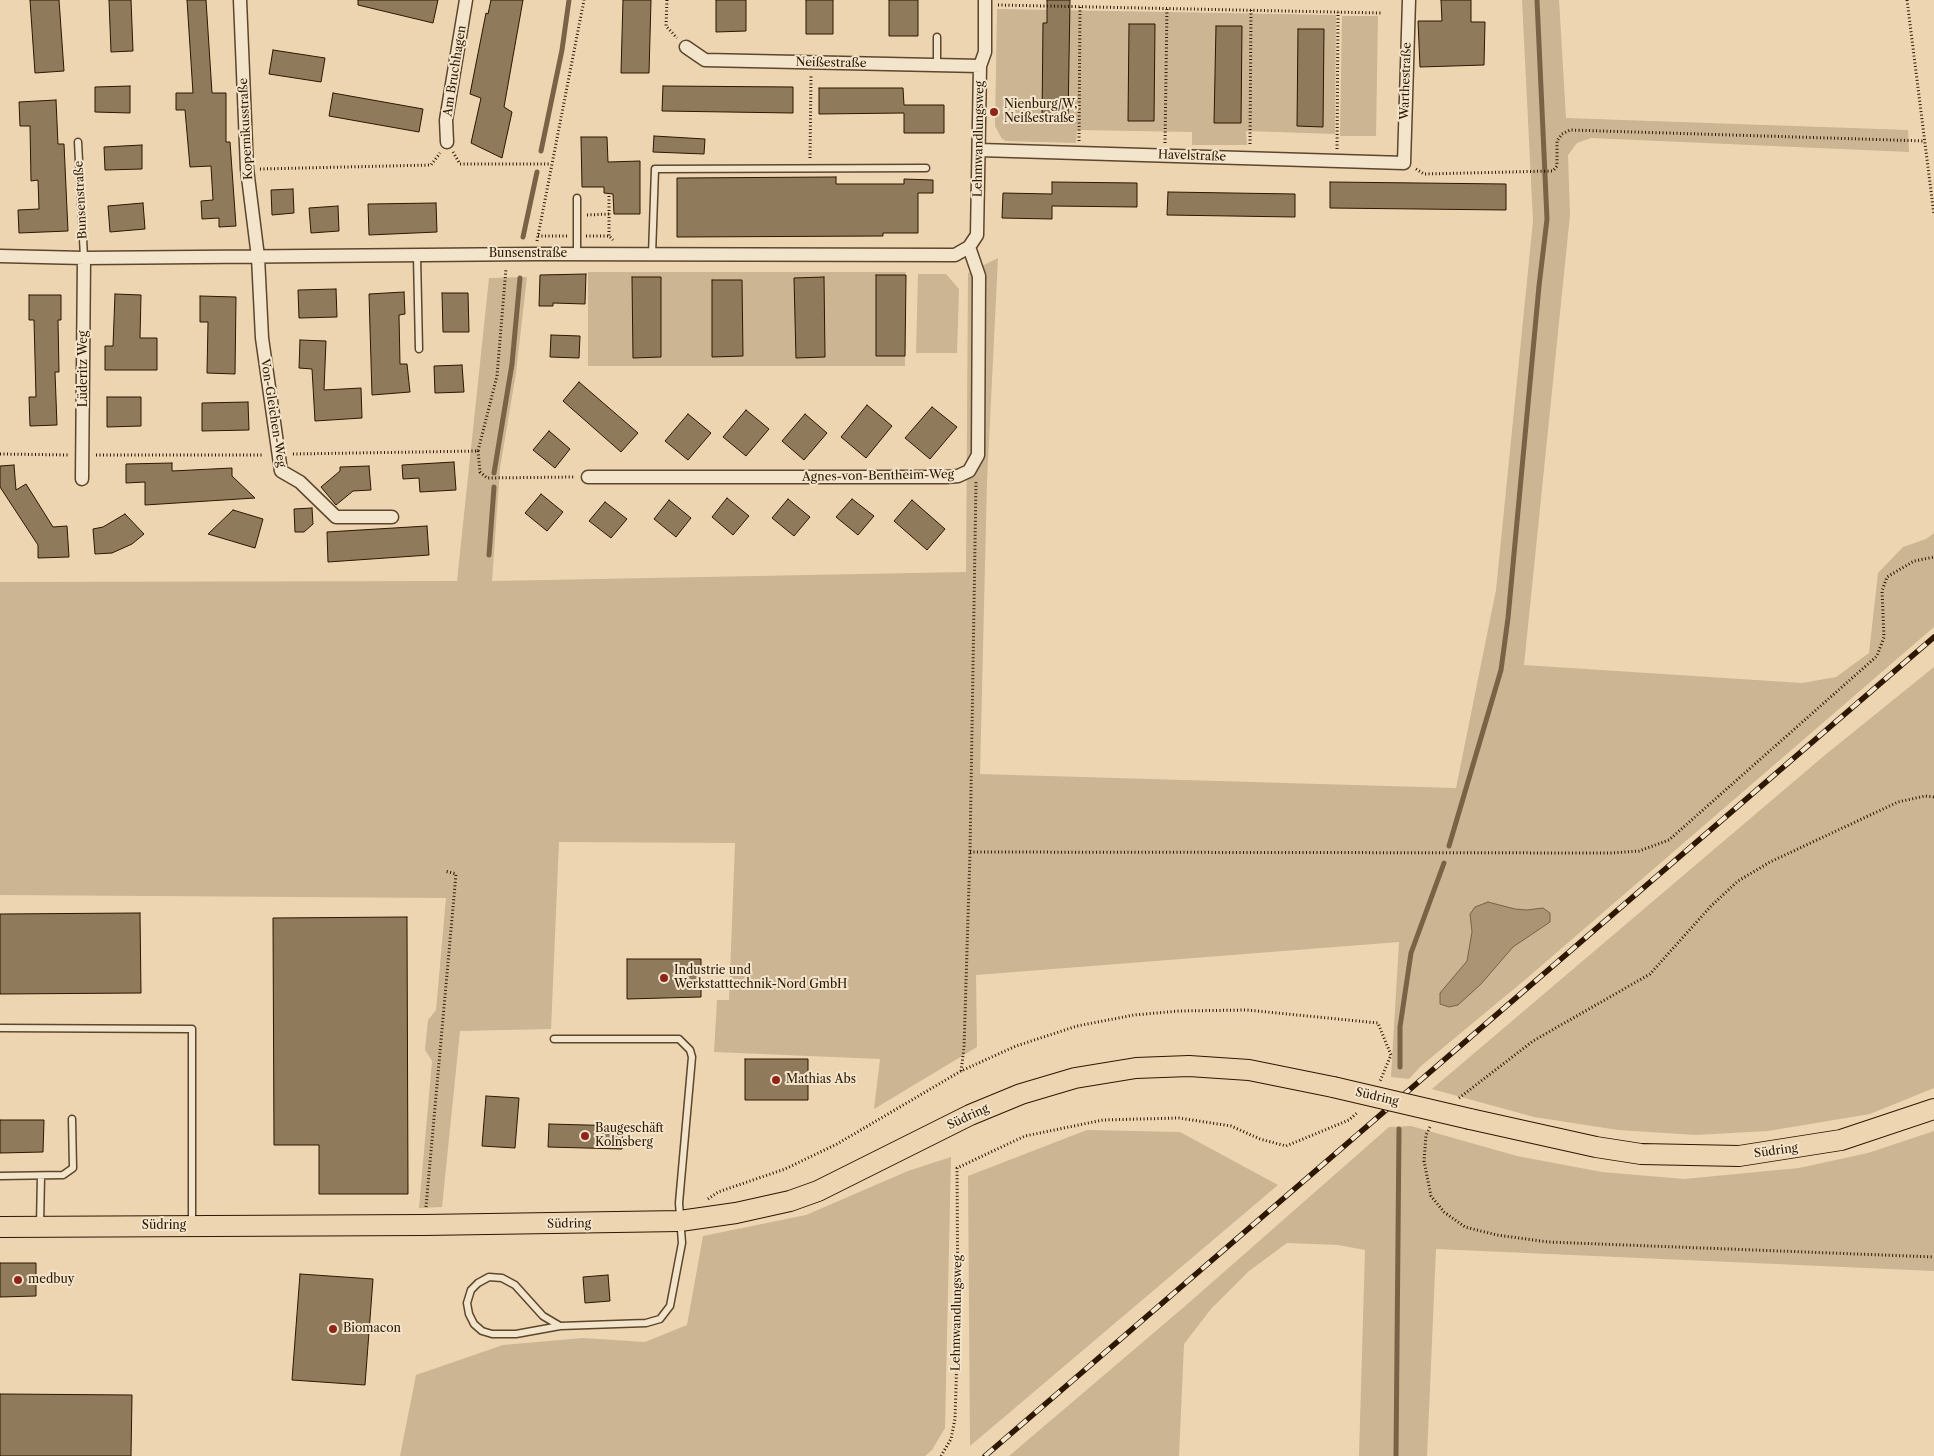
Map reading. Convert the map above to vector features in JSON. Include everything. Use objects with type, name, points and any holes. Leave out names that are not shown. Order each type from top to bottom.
[{"type":"main road","name":"Südring","points":[[0,1228],[680,1221],[736,1213],[790,1201],[845,1179],[970,1114],[1021,1094],[1075,1078],[1136,1068],[1189,1066],[1249,1070],[1333,1087],[1596,1147],[1641,1154],[1738,1156],[1841,1140],[1934,1109]]},
{"type":"street","name":"Kopernikusstraße","points":[[240,0],[247,169],[258,257]]},
{"type":"street","name":"Am Bruchhagen","points":[[447,142],[446,120],[466,0]]},
{"type":"street","name":"Warthestraße","points":[[1404,163],[1409,0]]},
{"type":"street","name":"Lehmwandlungsweg","points":[[969,248],[977,235],[980,66],[985,52],[985,2]]},
{"type":"street","name":"Neißestraße","points":[[686,47],[705,60],[980,66]]},
{"type":"street","name":"Havelstraße","points":[[980,150],[1404,163]]},
{"type":"street","name":"Bunsenstraße","points":[[0,256],[84,258],[507,254],[928,256],[955,255],[969,248]]},
{"type":"street","name":"Agnes-von-Bentheim-Weg","points":[[588,477],[946,478],[970,471],[978,455],[979,276],[976,263],[969,248]]},
{"type":"street","name":"Von-Gleichen-Weg","points":[[258,257],[262,338],[281,471],[300,482],[336,517],[392,517]]},
{"type":"street","name":"Lüderitz Weg","points":[[82,479],[84,258]]},
{"type":"lane","points":[[937,37],[937,65]]},
{"type":"lane","name":"Bunsenstraße","points":[[78,142],[84,258]]},
{"type":"lane","points":[[652,255],[655,169],[926,168]]},
{"type":"lane","points":[[577,198],[577,254]]},
{"type":"lane","points":[[417,256],[419,349]]},
{"type":"lane","points":[[0,1028],[192,1029],[192,1226]]},
{"type":"lane","points":[[554,1040],[680,1039],[690,1050],[692,1057],[679,1203],[682,1244],[670,1306],[660,1319],[646,1323],[560,1326],[516,1334],[492,1334],[482,1331],[474,1324],[469,1314],[468,1303],[471,1290],[478,1283],[489,1277],[502,1278],[515,1285],[543,1316],[560,1326]]},
{"type":"lane","points":[[0,1176],[62,1175],[73,1168],[72,1119]]},
{"type":"lane","points":[[40,1227],[41,1176]]},
{"type":"path","points":[[536,254],[551,164],[584,0]]},
{"type":"path","points":[[667,0],[666,26],[686,47]]},
{"type":"path","points":[[1907,0],[1934,215]]},
{"type":"path","points":[[985,2],[1080,7],[1381,13]]},
{"type":"path","points":[[1079,153],[1080,7]]},
{"type":"path","points":[[1164,156],[1167,8]]},
{"type":"path","points":[[1250,158],[1251,10]]},
{"type":"path","points":[[1336,161],[1338,12]]},
{"type":"path","points":[[810,168],[811,62]]},
{"type":"path","points":[[1404,163],[1424,174],[1553,171],[1557,166],[1557,141],[1562,134],[1570,130],[1925,141]]},
{"type":"path","points":[[247,169],[431,165],[447,142],[460,164],[551,164]]},
{"type":"path","points":[[609,196],[609,236]]},
{"type":"path","points":[[577,215],[609,214]]},
{"type":"path","points":[[507,254],[497,376],[478,451],[480,472],[487,478],[588,477]]},
{"type":"path","points":[[0,454],[278,455],[478,451]]},
{"type":"path","points":[[961,1071],[964,1048],[970,852],[976,477],[970,471]]},
{"type":"path","points":[[970,852],[1610,853],[1639,850],[1669,840],[1877,656],[1884,637],[1882,591],[1887,576],[1914,561],[1934,557]]},
{"type":"path","points":[[1471,1088],[1533,1041],[1650,974],[1711,906],[1738,882],[1770,862],[1898,802],[1934,796]]},
{"type":"path","points":[[424,1225],[456,874],[445,871]]},
{"type":"path","points":[[703,1203],[718,1192],[785,1169],[837,1144],[961,1071],[1016,1046],[1076,1026],[1134,1015],[1179,1011],[1247,1010],[1378,1023],[1391,1056],[1377,1088]]},
{"type":"path","name":"Lehmwandlungsweg","points":[[942,1456],[951,1439],[955,1419],[958,1322],[957,1168],[1025,1136],[1103,1120],[1179,1118],[1231,1126],[1260,1139],[1286,1146],[1349,1120],[1361,1109]]},
{"type":"path","points":[[1426,1135],[1424,1162],[1431,1196],[1444,1212],[1466,1227],[1473,1229],[1548,1242],[1934,1257]]},
{"type":"shaded area","points":[[1522,0],[1559,0],[1566,118],[1908,130],[1909,152],[1591,138],[1577,143],[1568,155],[1570,215],[1524,665],[1802,683],[1836,677],[1869,653],[1878,573],[1903,547],[1926,539],[1934,533],[1934,627],[1526,979],[1421,1066],[1409,1079],[1391,1077],[1399,942],[976,975],[977,1047],[874,1109],[880,1059],[714,1052],[717,1000],[729,1000],[735,843],[559,842],[551,1029],[460,1031],[442,1207],[419,1208],[432,1061],[425,1050],[428,1020],[436,1010],[446,898],[0,895],[0,582],[457,581],[489,278],[527,277],[516,373],[500,468],[492,581],[966,572],[968,273],[998,258],[987,482],[980,774],[1456,788],[1496,590],[1533,221]]},
{"type":"shaded area","points":[[997,9],[1336,15],[1335,134],[1246,131],[1247,145],[1192,145],[1192,132],[1077,130],[1076,143],[1006,141],[1002,139],[995,126]]},
{"type":"shaded area","points":[[1342,16],[1378,16],[1376,136],[1340,136]]},
{"type":"shaded area","points":[[588,272],[906,272],[877,356],[905,356],[905,366],[588,366]]},
{"type":"shaded area","points":[[918,274],[946,274],[959,289],[957,353],[916,353]]},
{"type":"shaded area","points":[[1934,667],[1934,1088],[1870,1114],[1768,1131],[1696,1135],[1618,1130],[1534,1117],[1432,1089],[1825,755]]},
{"type":"shaded area","points":[[1488,902],[1515,909],[1543,908],[1550,913],[1550,922],[1513,947],[1481,984],[1458,1005],[1449,1007],[1440,1004],[1440,993],[1467,961],[1472,932],[1470,914],[1475,907]]},
{"type":"shaded area","points":[[1411,1126],[1517,1156],[1602,1172],[1684,1179],[1799,1168],[1868,1153],[1934,1131],[1934,1271],[1436,1249],[1427,1456],[1359,1456],[1365,1250],[1338,1245],[1287,1243],[1249,1271],[1211,1309],[1184,1344],[1179,1456],[1009,1456],[1184,1307],[1389,1127]]},
{"type":"shaded area","points":[[1087,1130],[1180,1132],[1278,1185],[970,1446],[968,1176]]},
{"type":"shaded area","points":[[951,1157],[945,1428],[932,1450],[925,1456],[400,1456],[416,1375],[503,1345],[583,1338],[645,1342],[687,1325],[703,1236],[806,1215],[908,1171]]},
{"type":"building","points":[[30,0],[59,0],[64,71],[35,73]]},
{"type":"building","points":[[109,0],[131,0],[133,51],[111,52]]},
{"type":"building","points":[[187,0],[206,0],[212,93],[226,93],[226,142],[230,142],[236,226],[219,227],[219,218],[202,219],[201,201],[213,200],[211,166],[190,167],[185,110],[176,110],[176,93],[193,93]]},
{"type":"building","points":[[358,0],[438,0],[433,23],[358,5]]},
{"type":"building","points":[[491,0],[523,0],[504,107],[512,112],[502,158],[471,143],[481,98],[470,94],[486,13],[488,14]]},
{"type":"building","points":[[623,0],[651,0],[649,73],[621,73]]},
{"type":"building","points":[[716,0],[746,0],[746,31],[716,32]]},
{"type":"building","points":[[806,0],[833,0],[833,34],[806,34]]},
{"type":"building","points":[[889,0],[918,0],[918,36],[889,36]]},
{"type":"building","points":[[1047,0],[1070,0],[1068,120],[1042,120],[1043,23],[1047,23]]},
{"type":"building","points":[[1441,0],[1471,0],[1471,22],[1485,22],[1484,65],[1420,67],[1418,21],[1442,21]]},
{"type":"building","points":[[1129,24],[1155,24],[1154,121],[1128,121]]},
{"type":"building","points":[[1216,26],[1242,26],[1241,123],[1214,123]]},
{"type":"building","points":[[1298,29],[1324,29],[1323,127],[1297,126]]},
{"type":"building","points":[[273,50],[325,58],[321,82],[269,74]]},
{"type":"building","points":[[130,86],[130,113],[95,112],[95,87]]},
{"type":"building","points":[[663,86],[793,87],[793,113],[662,111]]},
{"type":"building","points":[[819,88],[903,88],[904,105],[944,105],[944,133],[904,133],[904,113],[819,114]]},
{"type":"building","points":[[333,93],[423,109],[419,132],[329,116]]},
{"type":"building","points":[[56,100],[58,144],[64,144],[68,231],[19,233],[18,210],[39,209],[38,180],[31,181],[30,126],[20,126],[19,102]]},
{"type":"building","points":[[654,136],[705,139],[704,154],[653,152]]},
{"type":"building","points":[[581,137],[607,137],[608,162],[640,161],[640,214],[614,214],[613,194],[604,193],[604,187],[582,187]]},
{"type":"building","points":[[142,145],[142,169],[105,170],[104,147]]},
{"type":"building","points":[[836,177],[836,184],[904,184],[904,179],[933,180],[933,193],[918,193],[918,233],[883,233],[883,236],[677,237],[677,178]]},
{"type":"building","points":[[1052,182],[1137,183],[1137,207],[1052,206],[1052,219],[1002,218],[1003,193],[1052,194]]},
{"type":"building","points":[[1330,182],[1506,184],[1506,210],[1330,208]]},
{"type":"building","points":[[293,189],[294,213],[272,215],[271,190]]},
{"type":"building","points":[[1168,192],[1295,194],[1295,217],[1167,215]]},
{"type":"building","points":[[143,203],[145,229],[110,232],[108,206]]},
{"type":"building","points":[[436,203],[437,232],[369,235],[368,204]]},
{"type":"building","points":[[338,206],[339,231],[311,233],[309,208]]},
{"type":"building","points":[[586,274],[585,304],[553,303],[553,306],[539,306],[540,275]]},
{"type":"building","points":[[876,275],[906,275],[905,356],[876,356]]},
{"type":"building","points":[[632,277],[661,277],[661,357],[633,358]]},
{"type":"building","points":[[824,277],[825,357],[796,358],[794,278]]},
{"type":"building","points":[[712,280],[742,280],[743,356],[712,357]]},
{"type":"building","points":[[336,289],[337,317],[299,318],[298,290]]},
{"type":"building","points":[[404,292],[405,314],[399,315],[400,364],[407,364],[410,392],[372,395],[369,294]]},
{"type":"building","points":[[442,293],[468,293],[469,332],[443,332]]},
{"type":"building","points":[[115,294],[141,295],[140,338],[157,338],[157,370],[105,370],[105,346],[113,346]]},
{"type":"building","points":[[29,295],[61,295],[61,320],[58,320],[59,372],[55,372],[57,425],[30,426],[29,397],[36,397],[34,320],[29,320]]},
{"type":"building","points":[[200,296],[236,297],[235,374],[207,373],[208,322],[200,322]]},
{"type":"building","points":[[551,335],[580,336],[579,358],[550,357]]},
{"type":"building","points":[[300,340],[326,341],[324,390],[361,388],[362,418],[315,421],[312,369],[299,368]]},
{"type":"building","points":[[462,365],[464,392],[435,393],[434,366]]},
{"type":"building","points":[[579,382],[638,433],[621,452],[563,401]]},
{"type":"building","points":[[107,397],[141,397],[141,426],[107,427]]},
{"type":"building","points":[[248,402],[249,430],[202,431],[202,403]]},
{"type":"building","points":[[867,405],[892,426],[866,458],[841,437]]},
{"type":"building","points":[[932,407],[957,427],[930,459],[905,438]]},
{"type":"building","points":[[746,410],[769,429],[746,456],[723,437]]},
{"type":"building","points":[[688,414],[711,433],[688,460],[665,441]]},
{"type":"building","points":[[805,414],[827,433],[804,460],[782,441]]},
{"type":"building","points":[[549,431],[570,449],[555,468],[533,450]]},
{"type":"building","points":[[454,462],[456,490],[420,492],[419,478],[403,479],[402,465]]},
{"type":"building","points":[[172,463],[172,471],[232,468],[232,476],[255,498],[145,505],[145,482],[126,483],[126,464]]},
{"type":"building","points":[[14,465],[16,490],[26,484],[53,527],[67,526],[69,557],[38,558],[38,545],[0,487],[0,466]]},
{"type":"building","points":[[369,466],[371,490],[353,491],[336,505],[321,487],[340,471],[340,467]]},
{"type":"building","points":[[541,494],[563,512],[547,531],[525,513]]},
{"type":"building","points":[[727,498],[749,516],[733,535],[712,517]]},
{"type":"building","points":[[788,499],[810,517],[794,536],[772,518]]},
{"type":"building","points":[[852,499],[874,516],[858,535],[836,517]]},
{"type":"building","points":[[669,500],[691,518],[676,537],[654,519]]},
{"type":"building","points":[[912,500],[945,529],[927,550],[894,521]]},
{"type":"building","points":[[605,502],[627,519],[611,538],[589,521]]},
{"type":"building","points":[[312,508],[313,524],[304,532],[295,532],[294,509]]},
{"type":"building","points":[[233,510],[263,519],[255,548],[208,534]]},
{"type":"building","points":[[125,514],[144,534],[132,544],[112,553],[95,554],[93,529],[103,527]]},
{"type":"building","points":[[427,526],[429,555],[328,562],[327,532]]},
{"type":"building","points":[[140,913],[141,993],[0,994],[0,914]]},
{"type":"building","points":[[407,917],[408,1194],[319,1194],[319,1145],[274,1145],[273,918]]},
{"type":"building","name":"Industrie und Werkstatttechnik-Nord GmbH","points":[[627,959],[701,959],[701,997],[627,999]]},
{"type":"building","name":"Mathias Abs","points":[[745,1059],[808,1059],[808,1100],[745,1100]]},
{"type":"building","points":[[486,1096],[519,1098],[515,1148],[482,1146]]},
{"type":"building","points":[[0,1120],[44,1120],[43,1152],[0,1153]]},
{"type":"building","name":"Baugeschäft Kolnsberg","points":[[549,1124],[623,1126],[622,1149],[548,1147]]},
{"type":"building","name":"medbuy","points":[[0,1263],[36,1263],[36,1296],[0,1297]]},
{"type":"building","name":"Biomacon","points":[[300,1274],[373,1279],[365,1385],[292,1380]]},
{"type":"building","points":[[608,1275],[610,1301],[585,1303],[583,1277]]},
{"type":"building","points":[[0,1394],[132,1395],[131,1456],[0,1456]]},
{"type":"waterway","points":[[541,151],[562,50],[569,0]]},
{"type":"waterway","points":[[1449,846],[1501,670],[1508,618],[1547,219],[1537,0]]},
{"type":"waterway","points":[[523,237],[537,172]]},
{"type":"waterway","points":[[494,473],[512,364],[520,278]]},
{"type":"waterway","points":[[489,555],[494,487]]},
{"type":"waterway","points":[[1400,1067],[1400,1027],[1411,953],[1444,863]]},
{"type":"waterway","points":[[1396,1456],[1399,1129]]},
{"type":"railway","points":[[985,1456],[1934,637]]},
{"type":"place","name":"Nienburg/W, Neißestraße","points":[[994,112]]},
{"type":"place","name":"Industrie und Werkstatttechnik-Nord GmbH","points":[[664,978]]},
{"type":"place","name":"Mathias Abs","points":[[776,1080]]},
{"type":"place","name":"Baugeschäft Kolnsberg","points":[[585,1136]]},
{"type":"place","name":"medbuy","points":[[18,1280]]},
{"type":"place","name":"Biomacon","points":[[333,1329]]}]
